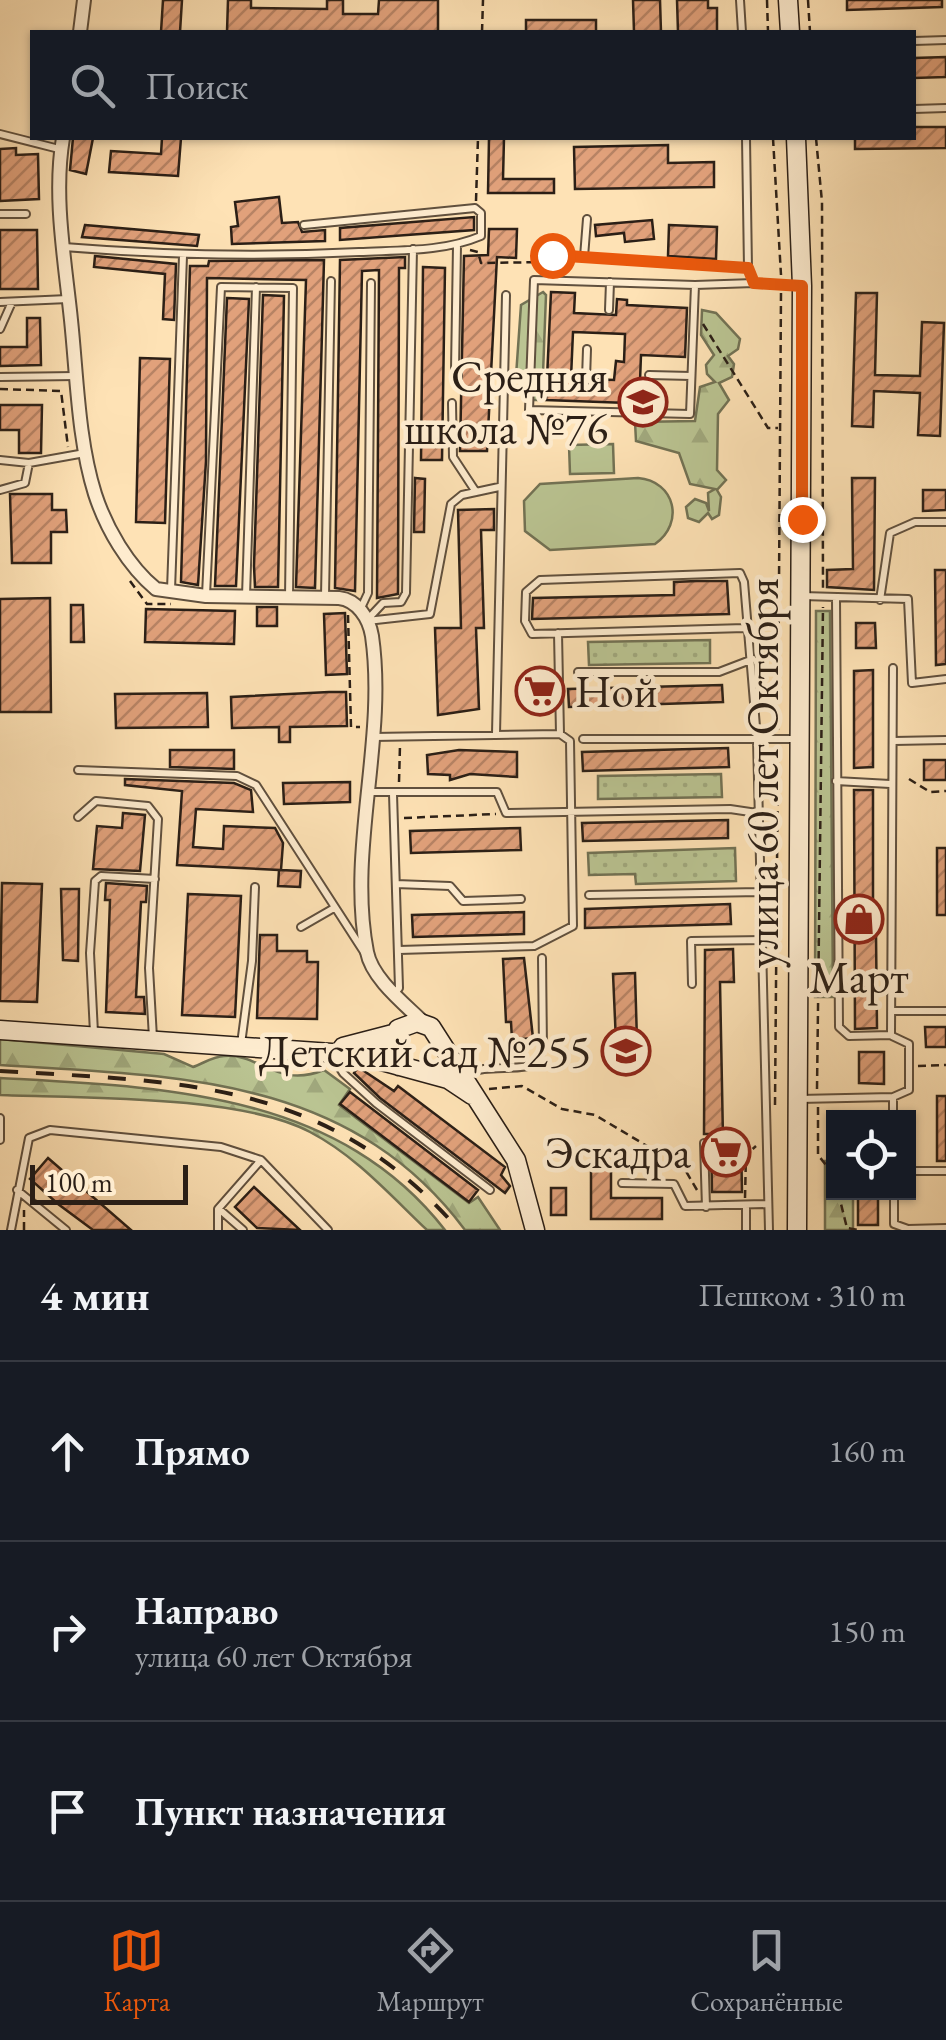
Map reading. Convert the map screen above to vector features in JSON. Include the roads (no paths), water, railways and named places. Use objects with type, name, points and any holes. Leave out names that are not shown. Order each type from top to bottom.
[{"type":"main road","points":[[788,0],[790,30]]},
{"type":"main road","name":"улица 60 лет Октября","points":[[796,140],[802,286],[796,1230]]},
{"type":"main road","points":[[322,1050],[395,1031],[410,1022],[424,1024],[475,1093],[516,1160],[535,1230]]},
{"type":"main road","points":[[0,1030],[322,1050],[448,1078],[475,1093]]},
{"type":"main road","points":[[395,1031],[391,1055],[399,1066]]},
{"type":"main road","points":[[420,1071],[434,1062],[440,1044]]},
{"type":"street","points":[[80,30],[84,0]]},
{"type":"street","points":[[62,144],[69,299],[86,453],[97,499],[140,576],[177,599],[350,599],[363,615],[372,633],[363,911],[368,957],[394,994],[424,1024]]},
{"type":"street","points":[[394,994],[400,1014],[395,1031]]},
{"type":"lane","points":[[740,0],[742,30]]},
{"type":"lane","points":[[916,41],[946,40]]},
{"type":"lane","points":[[916,109],[946,108]]},
{"type":"lane","points":[[0,134],[30,139]]},
{"type":"lane","points":[[37,140],[62,144]]},
{"type":"lane","points":[[746,140],[748,268],[754,283]]},
{"type":"lane","points":[[64,247],[183,256],[413,250],[457,246],[481,236],[481,213],[476,208],[304,225]]},
{"type":"lane","points":[[0,214],[26,214]]},
{"type":"lane","points":[[584,257],[587,220]]},
{"type":"lane","points":[[456,370],[457,246]]},
{"type":"lane","points":[[363,615],[383,603],[401,602],[406,593],[413,250]]},
{"type":"lane","points":[[552,255],[748,268]]},
{"type":"lane","points":[[177,599],[183,256]]},
{"type":"lane","points":[[696,285],[690,414],[685,417],[529,410],[534,280],[802,286]]},
{"type":"lane","points":[[325,598],[331,281]]},
{"type":"lane","points":[[608,310],[610,282]]},
{"type":"lane","points":[[363,615],[368,593],[371,283]]},
{"type":"lane","points":[[206,596],[220,287],[293,288],[288,598]]},
{"type":"lane","points":[[246,596],[256,288]]},
{"type":"lane","points":[[496,734],[494,656],[502,637],[499,486],[506,294]]},
{"type":"lane","points":[[0,302],[69,299]]},
{"type":"lane","points":[[0,329],[12,302]]},
{"type":"lane","points":[[586,379],[587,349]]},
{"type":"lane","points":[[649,375],[691,376]]},
{"type":"lane","points":[[0,377],[77,376]]},
{"type":"lane","points":[[585,412],[586,402]]},
{"type":"lane","points":[[452,403],[453,457],[476,492]]},
{"type":"lane","points":[[0,460],[29,463],[86,453]]},
{"type":"lane","points":[[0,490],[25,483],[29,463]]},
{"type":"lane","points":[[363,615],[430,614],[451,504],[462,494],[499,486]]},
{"type":"lane","points":[[880,600],[890,533],[915,522],[946,522]]},
{"type":"lane","points":[[744,628],[532,634],[526,621],[526,592],[540,580],[740,573],[744,628],[753,659],[757,739],[770,1230]]},
{"type":"lane","points":[[801,596],[908,600],[912,683],[946,679]]},
{"type":"lane","points":[[798,1099],[893,1097],[909,1090],[909,1044],[892,1036],[849,1036],[838,1027],[836,598]]},
{"type":"lane","points":[[558,633],[560,734]]},
{"type":"lane","points":[[578,672],[719,672],[753,659]]},
{"type":"lane","points":[[892,1036],[893,668]]},
{"type":"lane","points":[[368,732],[400,738],[560,734],[570,741],[573,926],[534,946],[399,950]]},
{"type":"lane","points":[[583,739],[800,739]]},
{"type":"lane","points":[[894,741],[946,740]]},
{"type":"lane","points":[[78,770],[237,776],[256,785],[368,957]]},
{"type":"lane","points":[[836,781],[890,784]]},
{"type":"lane","points":[[368,792],[498,792],[506,813],[730,809],[757,813]]},
{"type":"lane","points":[[394,994],[400,988],[396,794]]},
{"type":"lane","points":[[78,817],[96,801],[148,806],[158,819],[149,968],[153,1040]]},
{"type":"lane","points":[[94,1035],[90,953],[95,881],[100,876],[155,879]]},
{"type":"lane","points":[[396,884],[450,886],[463,900],[521,899]]},
{"type":"lane","points":[[240,1046],[252,960],[255,886]]},
{"type":"lane","points":[[589,894],[760,892]]},
{"type":"lane","points":[[301,927],[334,908]]},
{"type":"lane","points":[[692,984],[691,942],[764,940]]},
{"type":"lane","points":[[475,1093],[468,1073],[536,1064],[543,1048],[542,958]]},
{"type":"lane","points":[[891,1011],[946,1011]]},
{"type":"lane","points":[[322,1050],[340,1062],[343,1073],[376,1103],[490,1190]]},
{"type":"lane","points":[[893,1097],[893,1110]]},
{"type":"lane","points":[[0,1118],[0,1140]]},
{"type":"lane","points":[[11,1230],[30,1138],[50,1130],[221,1146],[261,1160],[328,1230]]},
{"type":"lane","points":[[704,1143],[706,1202]]},
{"type":"lane","points":[[218,1230],[218,1208],[261,1160]]},
{"type":"lane","points":[[916,1171],[946,1171]]},
{"type":"lane","points":[[622,1183],[674,1184],[685,1206],[706,1202],[768,1204]]},
{"type":"lane","points":[[17,1190],[66,1230]]},
{"type":"lane","points":[[894,1200],[894,1224],[908,1229],[946,1228]]},
{"type":"lane","points":[[746,1202],[746,1230]]},
{"type":"lane","points":[[218,1208],[243,1230]]},
{"type":"railway","points":[[0,1071],[192,1087],[249,1098],[305,1117],[358,1143],[409,1181],[459,1230]]},
{"type":"place","name":"Средняя школа №76","points":[[643,402]]},
{"type":"place","name":"Ной","points":[[540,691]]},
{"type":"place","name":"Март","points":[[859,919]]},
{"type":"place","name":"Детский сад №255","points":[[626,1051]]},
{"type":"place","name":"Эскадра","points":[[726,1152]]}]
